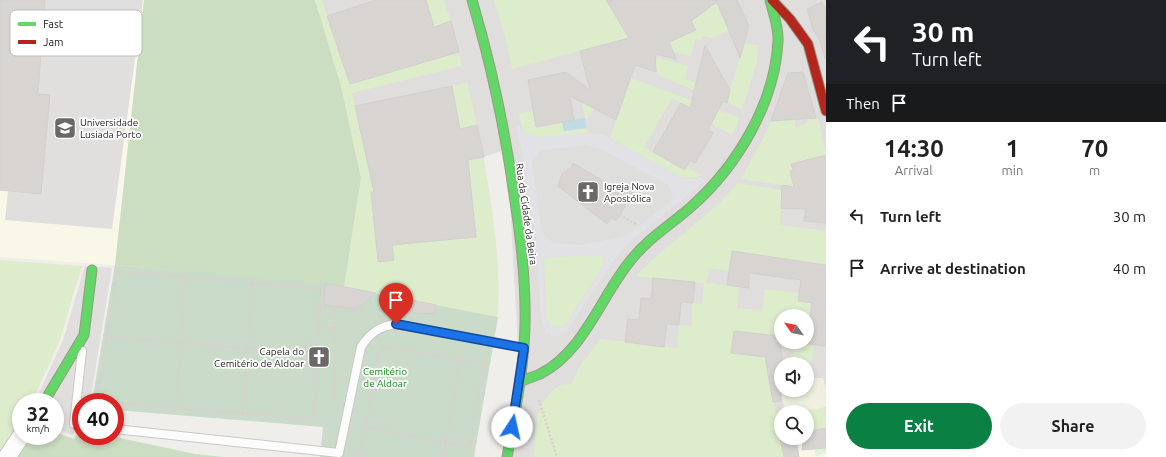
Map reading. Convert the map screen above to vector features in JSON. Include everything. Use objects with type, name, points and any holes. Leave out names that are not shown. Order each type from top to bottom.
[{"type":"street","name":"Rua da Cidade da Beira","points":[[472,0],[494,81],[504,131],[524,255],[526,324],[524,348],[520,382],[507,457]]},
{"type":"street","points":[[771,0],[790,19],[808,44],[826,111]]},
{"type":"street","points":[[520,382],[532,378],[559,362],[577,342],[631,259],[662,230],[701,199],[727,171],[757,119],[775,68],[778,40],[771,0]]},
{"type":"street","points":[[49,393],[84,335],[92,270]]},
{"type":"street","points":[[6,457],[15,445]]},
{"type":"lane","points":[[124,429],[339,453],[360,347],[366,338],[384,325],[396,324],[524,348]]},
{"type":"lane","points":[[77,393],[84,335]]},
{"type":"path","points":[[620,215],[639,227]]},
{"type":"path","points":[[98,393],[117,271],[322,289],[317,345],[304,343],[303,352],[303,365],[312,366],[311,371],[317,372],[313,419],[124,404]]},
{"type":"path","points":[[176,408],[185,277]]},
{"type":"path","points":[[242,413],[253,283]]},
{"type":"path","points":[[320,308],[365,312]]},
{"type":"path","points":[[334,405],[335,309]]},
{"type":"path","points":[[319,327],[335,327]]},
{"type":"path","points":[[106,337],[308,352]]},
{"type":"path","points":[[357,426],[365,428],[445,443],[470,447],[484,364],[384,347],[379,352],[365,428],[360,456]]},
{"type":"path","points":[[443,457],[460,360]]},
{"type":"path","points":[[532,378],[557,457]]},
{"type":"path","points":[[356,433],[358,419]]},
{"type":"path","points":[[353,447],[352,456],[368,457]]},
{"type":"shaded area","name":"Universidade Lusiada Porto","points":[[0,0],[144,0],[142,18],[142,10],[10,10],[10,56],[138,56],[115,265],[0,257]]},
{"type":"shaded area","points":[[45,0],[143,0],[142,10],[44,10]]},
{"type":"shaded area","points":[[315,0],[826,0],[826,457],[507,457],[520,382],[507,149],[484,157],[370,176]]},
{"type":"shaded area","points":[[41,56],[135,56],[112,229],[5,220],[8,191],[41,193],[50,96],[38,94]]},
{"type":"shaded area","points":[[521,126],[527,134],[539,137],[581,133],[604,135],[680,177],[687,179],[700,177],[705,181],[633,239],[620,252],[566,332],[556,337],[546,333],[541,317],[535,231],[524,164],[516,127]],"holes":[[[584,145],[601,149],[668,185],[673,195],[672,200],[626,236],[580,245],[553,243],[542,232],[532,162],[538,153],[543,150]],[[598,255],[605,258],[603,265],[568,321],[560,328],[551,326],[547,322],[546,317],[544,259],[550,257]]]},
{"type":"shaded area","points":[[584,145],[601,149],[668,185],[673,195],[672,200],[626,236],[580,245],[553,243],[542,232],[532,162],[538,153],[543,150]]},
{"type":"shaded area","points":[[85,266],[112,268],[91,393],[72,393],[72,435],[64,432],[64,393],[39,393],[63,340]]},
{"type":"shaded area","points":[[826,428],[826,457],[784,457],[781,445],[814,445],[814,434]]},
{"type":"green space","points":[[144,0],[315,0],[341,86],[361,178],[344,287],[115,265],[138,56],[142,56],[142,18]]},
{"type":"green space","points":[[315,0],[322,0],[350,83],[459,52],[462,66],[352,93],[370,176],[484,157],[498,265],[499,287],[496,330],[412,300],[344,287],[361,178],[341,86]]},
{"type":"green space","points":[[426,0],[444,0],[451,21],[434,27]]},
{"type":"green space","points":[[494,0],[606,0],[638,54],[631,78],[740,118],[732,135],[711,124],[712,121],[672,98],[644,147],[684,170],[686,166],[702,175],[694,178],[680,177],[610,138],[622,105],[594,90],[595,109],[588,118],[585,118],[580,92],[590,90],[580,51],[512,69],[508,48]]},
{"type":"green space","points":[[716,3],[723,18],[727,17],[731,29],[713,38],[703,36],[701,40],[695,39],[691,56],[674,52],[669,42],[696,30],[691,21]]},
{"type":"green space","points":[[743,44],[758,45],[757,62],[742,109],[727,103]]},
{"type":"green space","points":[[659,58],[688,66],[685,79],[696,83],[694,90],[660,76],[656,72],[656,59]]},
{"type":"green space","points":[[467,83],[477,125],[460,129],[452,86]]},
{"type":"green space","points":[[534,111],[562,122],[564,131],[586,128],[589,132],[547,137],[531,136],[523,129],[519,113]]},
{"type":"green space","points":[[818,118],[826,155],[791,164],[793,170],[790,171],[794,187],[741,179],[771,121],[795,120],[795,128],[807,123],[808,119]]},
{"type":"green space","points":[[738,183],[782,190],[780,225],[826,231],[826,265],[732,251],[729,271],[709,268],[707,283],[739,287],[737,308],[762,311],[765,289],[799,293],[799,301],[810,302],[810,309],[774,309],[774,335],[734,331],[731,353],[765,357],[774,405],[774,445],[782,445],[784,457],[533,457],[538,413],[544,401],[554,390],[565,384],[571,384],[580,366],[600,339],[677,348],[679,325],[691,326],[693,303],[702,304],[704,283],[636,276],[661,252],[714,208]]},
{"type":"green space","points":[[598,255],[605,258],[603,265],[568,321],[560,328],[551,325],[546,317],[544,259],[550,257]]},
{"type":"green space","points":[[0,260],[82,266],[60,340],[36,393],[12,393],[12,433],[0,450]]},
{"type":"green space","name":"Cemitério de Aldoar","points":[[115,265],[325,284],[498,317],[474,457],[320,457],[323,427],[124,411],[124,393],[94,393]]},
{"type":"green space","points":[[793,349],[814,349],[813,357],[792,357]]},
{"type":"green space","points":[[814,378],[823,378],[826,389],[826,407],[814,410],[814,405],[783,405],[782,397],[814,397]]},
{"type":"green space","points":[[826,407],[826,428],[814,431],[814,410]]},
{"type":"green space","points":[[826,428],[826,453],[816,456],[814,445],[814,430]]},
{"type":"green space","points":[[64,435],[72,438],[72,445],[124,445],[124,439],[195,454],[224,457],[13,457],[21,445],[64,445]]},
{"type":"water","points":[[585,118],[586,128],[564,131],[562,122]]},
{"type":"building","points":[[0,0],[45,0],[44,10],[10,10],[10,56],[41,56],[38,94],[50,95],[41,194],[0,190]]},
{"type":"building","points":[[376,0],[426,0],[434,27],[451,21],[459,52],[350,84],[327,16]]},
{"type":"building","points":[[606,0],[737,0],[749,26],[740,58],[717,2],[691,21],[696,30],[669,42],[676,59],[655,54],[656,72],[635,65],[616,120],[570,96],[574,120],[536,127],[528,80],[566,72],[590,90],[580,51],[629,38]]},
{"type":"building","points":[[822,2],[826,11],[825,59],[820,40],[813,30],[807,9]]},
{"type":"building","points":[[705,45],[730,90],[727,103],[723,101],[708,130],[713,133],[695,163],[690,160],[685,170],[653,152],[681,103],[690,108]]},
{"type":"building","points":[[803,72],[816,118],[771,121],[788,73]]},
{"type":"building","points":[[452,86],[460,129],[477,125],[484,157],[468,160],[476,237],[392,245],[394,260],[378,262],[371,192],[374,192],[355,106]]},
{"type":"building","points":[[826,155],[826,223],[804,221],[806,209],[781,208],[782,185],[794,187],[790,171],[793,170],[791,164]]},
{"type":"building","name":"Igreja Nova Apostólica","points":[[573,163],[617,189],[621,181],[635,190],[616,221],[611,217],[607,224],[558,186],[562,174],[571,168]]},
{"type":"building","points":[[732,251],[826,265],[826,346],[814,345],[814,309],[811,309],[812,303],[798,301],[801,280],[749,273],[749,288],[727,285]]},
{"type":"building","points":[[653,278],[695,282],[693,303],[681,302],[679,325],[667,324],[664,347],[625,342],[628,319],[639,320],[641,298],[651,299]]},
{"type":"building","points":[[325,283],[376,293],[357,309],[324,305]]},
{"type":"building","points":[[387,295],[436,305],[435,314],[381,312]]},
{"type":"building","points":[[734,331],[774,335],[774,349],[781,349],[782,357],[774,357],[774,397],[781,397],[781,401],[773,402],[765,357],[731,353]]},
{"type":"building","points":[[826,428],[826,448],[802,450],[803,445],[814,445],[814,431]]},
{"type":"building","points":[[781,445],[797,445],[799,457],[784,457]]},
{"type":"traffic: fast","points":[[472,0],[502,121],[517,211],[524,276],[525,325],[523,358],[519,391],[507,457]]},
{"type":"traffic: fast","points":[[520,382],[540,374],[569,352],[591,322],[620,274],[631,260],[652,238],[692,206],[724,172],[738,153],[751,132],[761,110],[770,87],[775,64],[778,36],[770,0]]},
{"type":"traffic: fast","points":[[49,393],[84,335],[92,270]]},
{"type":"traffic: jam","points":[[772,0],[790,19],[808,44],[826,111]]},
{"type":"place","name":"Universidade Lusiada Porto","points":[[65,128]]},
{"type":"place","name":"Igreja Nova Apostólica","points":[[588,192]]},
{"type":"place","name":"Capela do Cemitério de Aldoar","points":[[319,357]]},
{"type":"route","points":[[396,324],[524,348],[512,427]]}]
